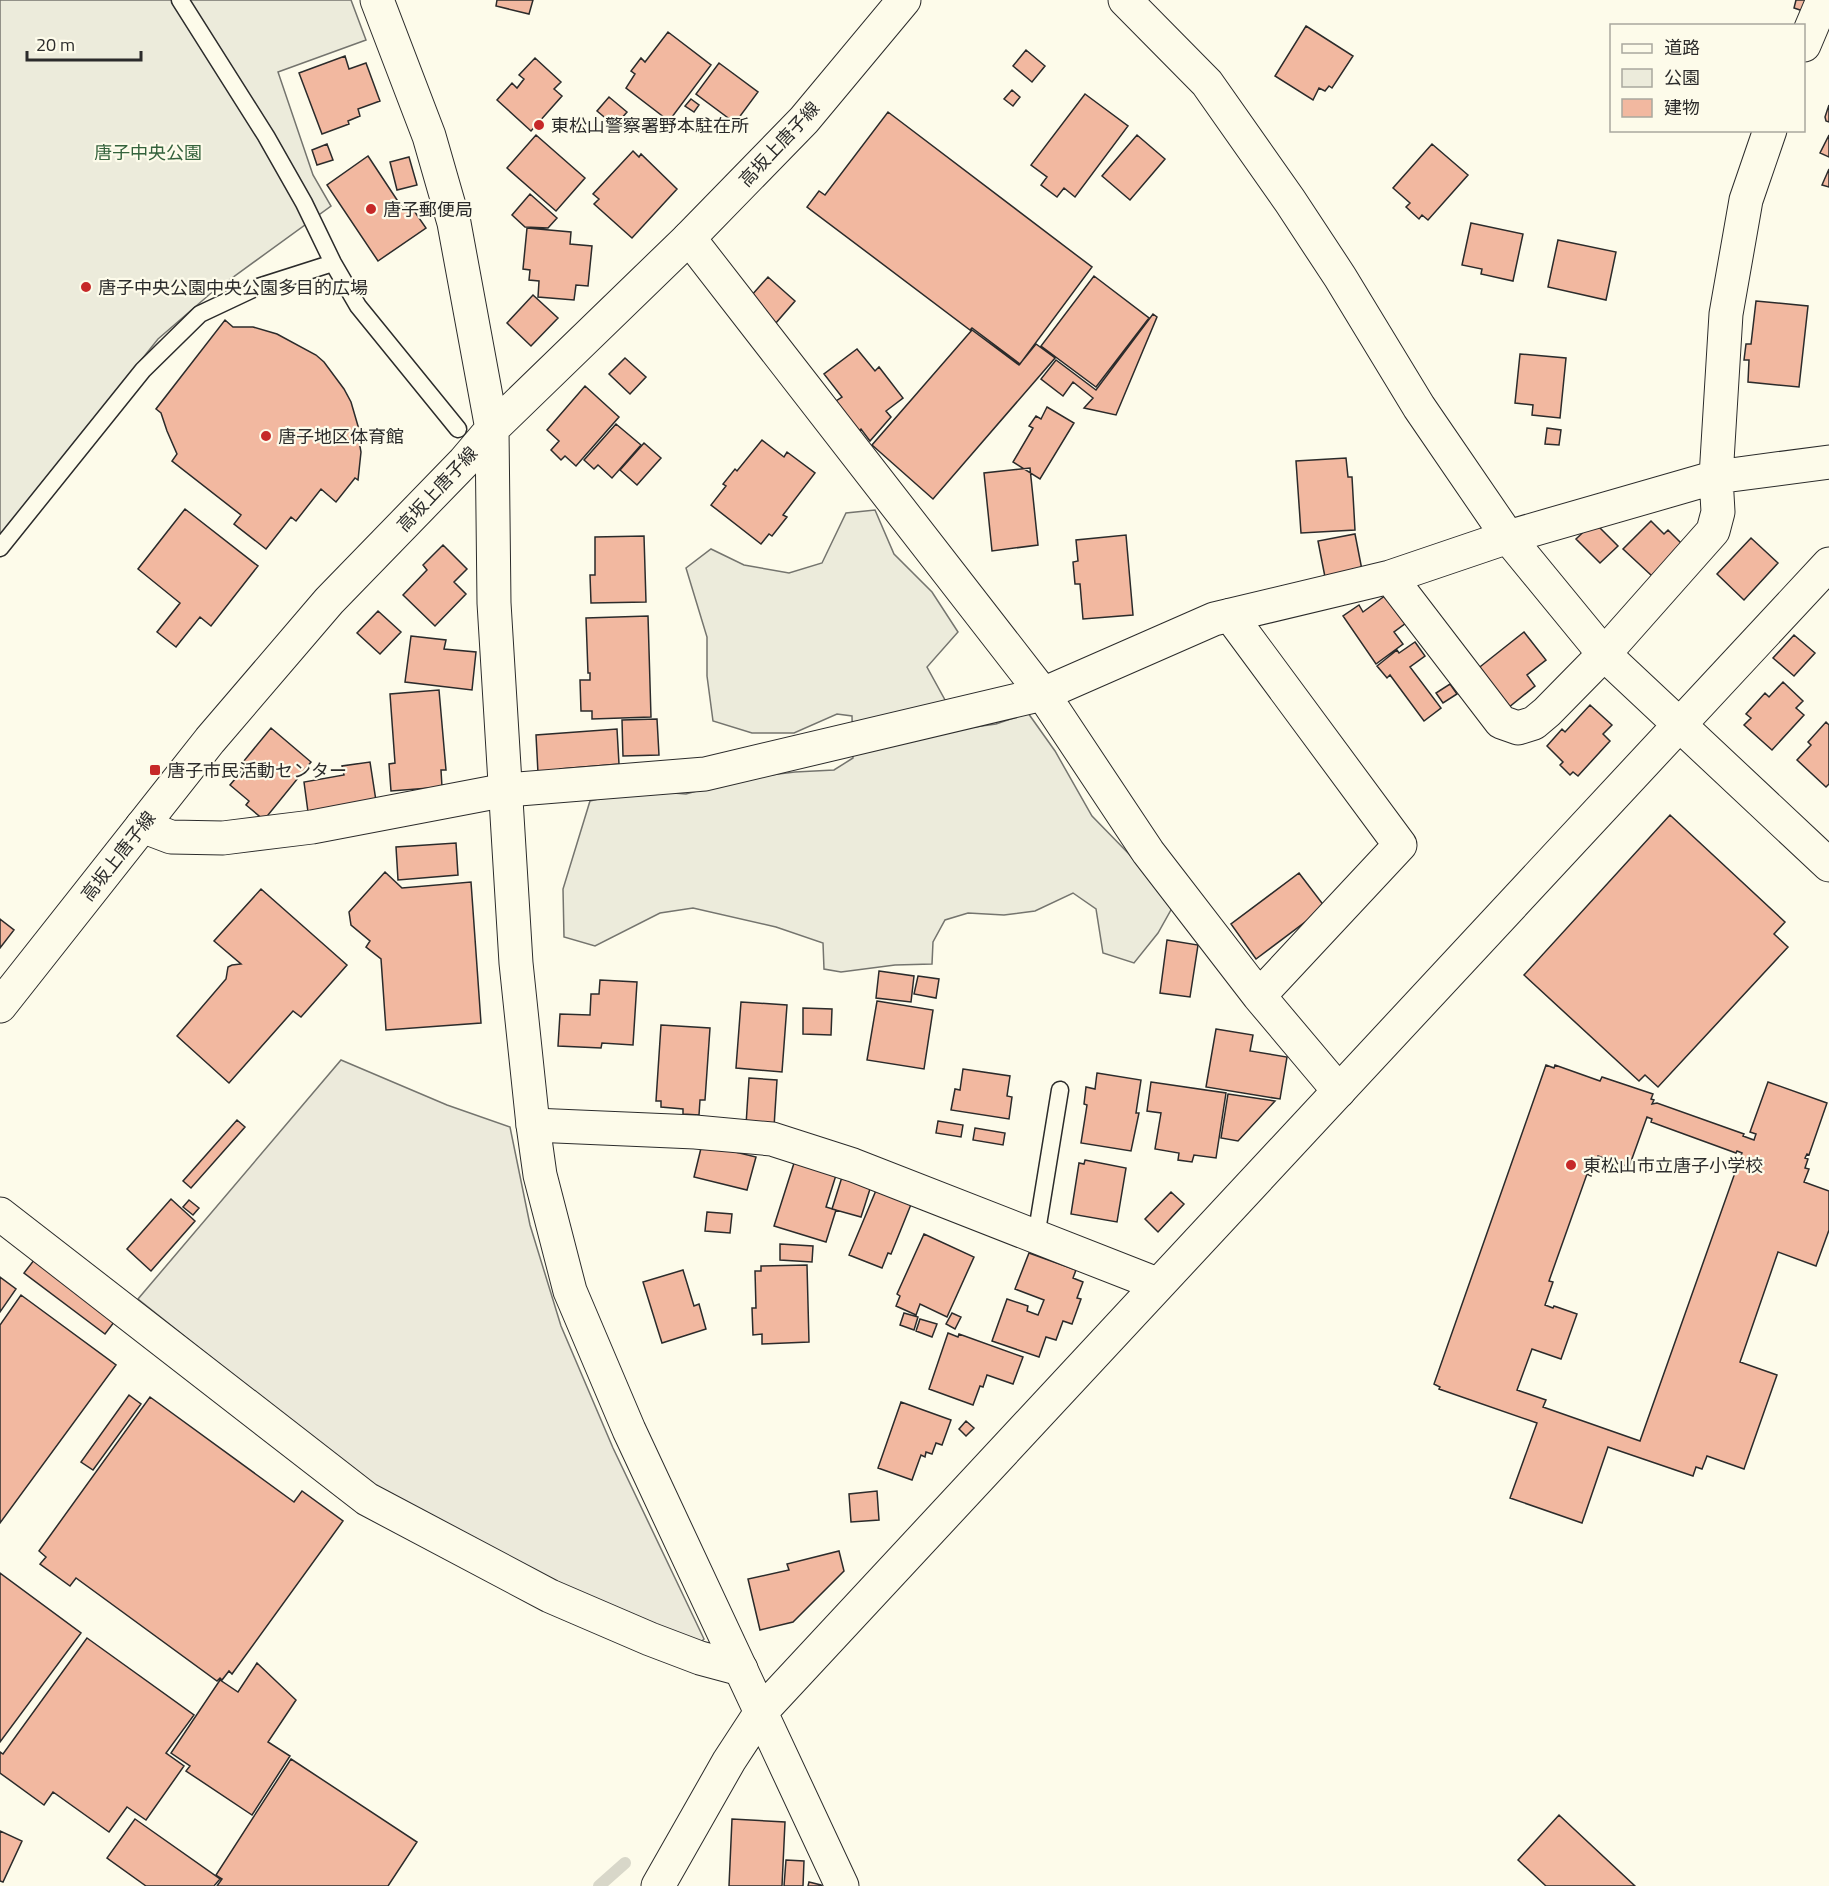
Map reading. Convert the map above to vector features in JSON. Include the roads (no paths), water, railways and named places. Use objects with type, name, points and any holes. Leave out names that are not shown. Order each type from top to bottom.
[{"type":"street","points":[[377,0],[429,136],[454,223],[492,429],[494,603],[516,963],[540,1174],[570,1291],[629,1430],[842,1886]]},
{"type":"street","name":"高坂上唐子線","points":[[0,1006],[210,740],[329,601],[464,462],[492,429],[689,238],[804,120],[904,0]]},
{"type":"street","points":[[1125,0],[1207,83],[1290,201],[1340,277],[1419,407],[1508,537],[1604,654],[1829,865]]},
{"type":"street","points":[[1805,40],[1823,0]]},
{"type":"street","points":[[1390,577],[1501,722],[1518,728],[1534,723],[1547,712],[1604,654],[1713,531],[1718,512],[1716,477],[1726,314],[1746,200],[1769,132]]},
{"type":"street","points":[[689,238],[1043,694],[1148,852],[1258,996],[1339,1091]]},
{"type":"street","points":[[142,826],[171,837],[234,837],[312,826],[506,790],[705,774],[1043,694],[1214,619],[1390,577],[1508,537],[1716,477],[1829,462]]},
{"type":"street","points":[[658,1886],[729,1761],[761,1712],[1829,564]]},
{"type":"street","points":[[1230,615],[1400,845],[1258,996]]},
{"type":"street","points":[[533,1125],[695,1132],[772,1138],[853,1165],[1157,1284]]},
{"type":"street","points":[[0,1214],[368,1499],[550,1596],[650,1639],[700,1658],[741,1669]]},
{"type":"lane","points":[[180,0],[266,136],[358,306],[458,429]]},
{"type":"lane","points":[[0,549],[143,370],[200,314],[255,288],[333,262]]},
{"type":"lane","points":[[1036,1237],[1060,1090]]},
{"type":"waterway","points":[[599,1886],[625,1863]]},
{"type":"place","name":"東松山警察署野本駐在所","points":[[539,125]]},
{"type":"place","name":"唐子郵便局","points":[[371,209]]},
{"type":"place","name":"唐子中央公園中央公園多目的広場","points":[[86,287]]},
{"type":"place","name":"唐子地区体育館","points":[[266,436]]},
{"type":"place","name":"唐子市民活動センター","points":[[155,770]]},
{"type":"place","name":"東松山市立唐子小学校","points":[[1571,1165]]},
{"type":"park label","name":"唐子中央公園","points":[[148,152]]}]
